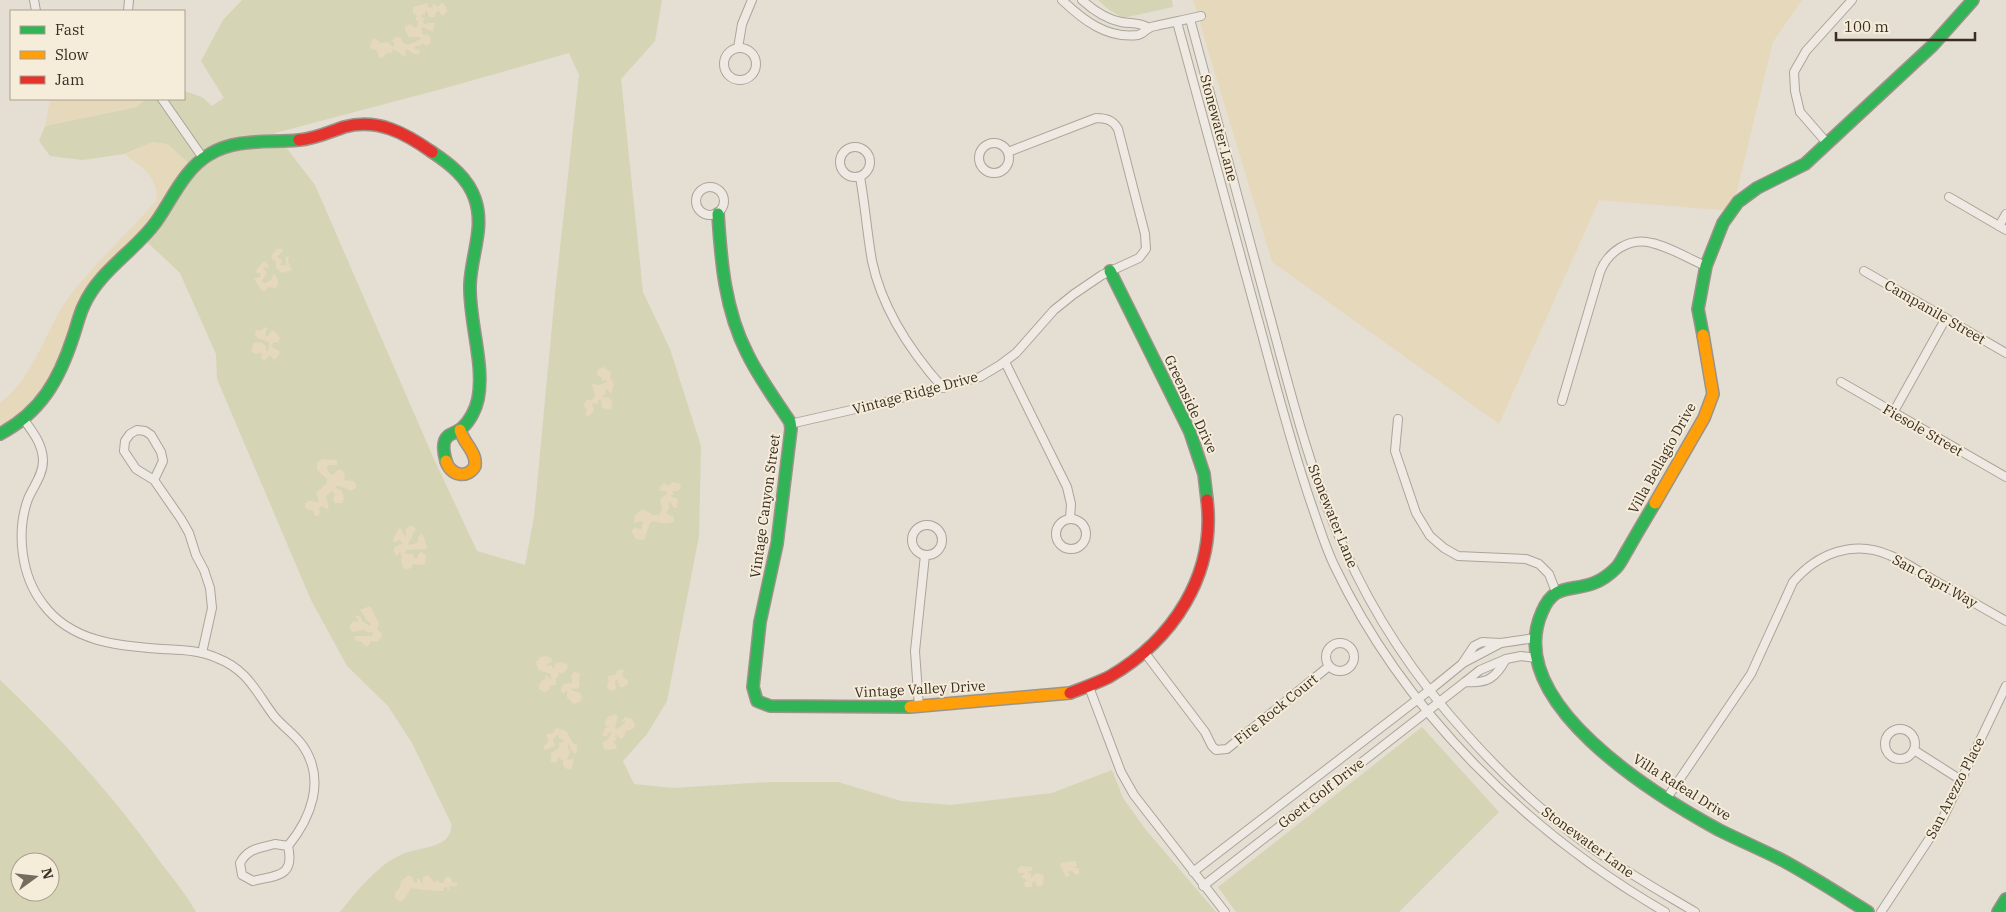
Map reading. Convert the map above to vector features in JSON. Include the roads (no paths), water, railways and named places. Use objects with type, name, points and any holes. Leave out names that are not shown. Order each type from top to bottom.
[{"type":"street","points":[[738,48],[742,24],[752,0]]},
{"type":"street","points":[[1062,0],[1084,20],[1111,32],[1126,35],[1140,34],[1148,28],[1201,16]]},
{"type":"street","points":[[1082,0],[1102,15],[1122,22],[1140,23],[1148,28]]},
{"type":"street","points":[[1827,143],[1800,112],[1795,91],[1794,72],[1806,51],[1852,0]]},
{"type":"street","name":"Villa Bellagio Drive","points":[[1556,592],[1568,587],[1596,583],[1617,567],[1704,418],[1713,394],[1698,309],[1706,266],[1723,223],[1738,202],[1757,188],[1805,164],[1932,46],[1954,24],[1973,0]]},
{"type":"street","name":"Stonewater Lane","points":[[1190,19],[1305,443],[1344,550],[1361,582],[1397,643],[1430,690],[1466,734],[1496,765],[1570,832],[1622,868],[1695,912]]},
{"type":"street","name":"Stonewater Lane","points":[[1177,22],[1293,448],[1319,528],[1335,567],[1360,613],[1387,656],[1426,711],[1465,755],[1536,821],[1600,869],[1666,912]]},
{"type":"street","points":[[738,48],[749,51],[755,60],[752,75],[742,80],[736,80],[728,76],[724,66],[724,61],[729,52],[738,48]]},
{"type":"street","points":[[163,100],[203,158]]},
{"type":"street","name":"Vintage Ridge Drive","points":[[790,424],[943,388],[980,377],[1005,362],[1027,342],[1054,310],[1086,285],[1110,271],[1139,258],[1146,249],[1145,234],[1118,129],[1115,124],[1105,118],[1089,120],[1008,152]]},
{"type":"street","points":[[0,434],[24,420],[39,407],[64,365],[78,320],[92,289],[156,223],[169,205],[182,180],[203,158],[227,146],[312,138],[360,124],[385,126],[398,131],[449,163],[462,176],[474,194],[479,212],[479,222],[470,275],[470,305],[479,356],[480,388],[472,413],[460,430]]},
{"type":"street","points":[[860,177],[873,264],[883,293],[904,338],[943,388]]},
{"type":"street","points":[[1949,197],[2003,228],[2006,214]]},
{"type":"street","name":"Vintage Canyon Street","points":[[718,214],[722,275],[740,341],[755,370],[790,424],[777,544],[760,622],[753,687],[756,697]]},
{"type":"street","points":[[1562,401],[1600,272],[1608,256],[1615,250],[1635,242],[1652,243],[1706,266]]},
{"type":"street","name":"Greenside Drive","points":[[1089,687],[1114,675],[1145,653],[1174,622],[1197,582],[1207,544],[1210,519],[1209,499],[1202,462],[1194,439],[1110,271]]},
{"type":"street","name":"Campanile Street","points":[[1864,271],[2006,353]]},
{"type":"street","points":[[1893,412],[1946,318]]},
{"type":"street","points":[[1005,362],[1067,487],[1071,504],[1070,519]]},
{"type":"street","name":"Fiesole Street","points":[[1841,382],[2006,477]]},
{"type":"street","points":[[1398,419],[1396,451],[1416,513],[1430,536],[1444,548],[1458,556],[1526,559],[1539,564],[1549,574],[1556,592],[1545,605],[1539,617],[1535,638]]},
{"type":"street","points":[[24,420],[36,437],[43,460],[42,471],[28,500],[22,534],[26,571],[41,602],[63,624],[96,641],[202,653],[230,664],[244,675],[255,686],[275,717],[297,737],[304,747],[310,759],[314,784],[311,809],[300,831],[288,846],[289,866],[282,873],[253,881],[242,875],[240,863],[250,850],[276,844],[288,846]]},
{"type":"street","points":[[154,480],[163,461],[161,452],[151,435],[145,431],[137,430],[124,441],[124,451],[136,469],[154,480],[189,533],[210,588],[212,608],[202,653]]},
{"type":"street","points":[[1070,519],[1080,522],[1086,531],[1081,546],[1072,550],[1059,544],[1055,535],[1061,522],[1070,519]]},
{"type":"street","points":[[922,526],[932,526],[942,536],[942,546],[935,554],[925,556],[920,554],[914,547],[914,532],[922,526]]},
{"type":"street","name":"San Capri Way","points":[[1667,798],[1751,674],[1793,582],[1813,563],[1831,554],[1859,548],[1888,554],[2006,621]]},
{"type":"street","points":[[919,707],[915,651],[925,556]]},
{"type":"street","name":"Goett Golf Drive","points":[[1193,872],[1462,664],[1501,643],[1535,638]]},
{"type":"street","name":"Villa Rafeal Drive","points":[[1535,638],[1536,658],[1545,687],[1560,710],[1603,752],[1667,798],[1717,828],[1812,876],[1868,912]]},
{"type":"street","name":"Fire Rock Court","points":[[1145,653],[1205,732],[1216,750],[1228,749],[1328,667]]},
{"type":"street","name":"Goett Golf Drive","points":[[1203,886],[1480,670],[1506,659],[1521,656],[1536,658]]},
{"type":"street","points":[[1465,682],[1475,683],[1489,680],[1499,673],[1506,659]]},
{"type":"street","name":"San Arezzo Place","points":[[1881,912],[1933,835],[2006,686]]},
{"type":"street","points":[[1089,687],[1118,765],[1129,787],[1203,886],[1225,912]]},
{"type":"street","name":"Vintage Valley Drive","points":[[756,697],[762,704],[770,706],[919,707],[1067,694],[1089,687]]},
{"type":"street","points":[[1906,729],[1914,736],[1916,745],[1914,750],[1907,758],[1892,757],[1886,749],[1886,739],[1892,730],[1906,729]]},
{"type":"street","points":[[1914,750],[1961,780]]},
{"type":"street","points":[[1998,912],[2006,898]]}]
